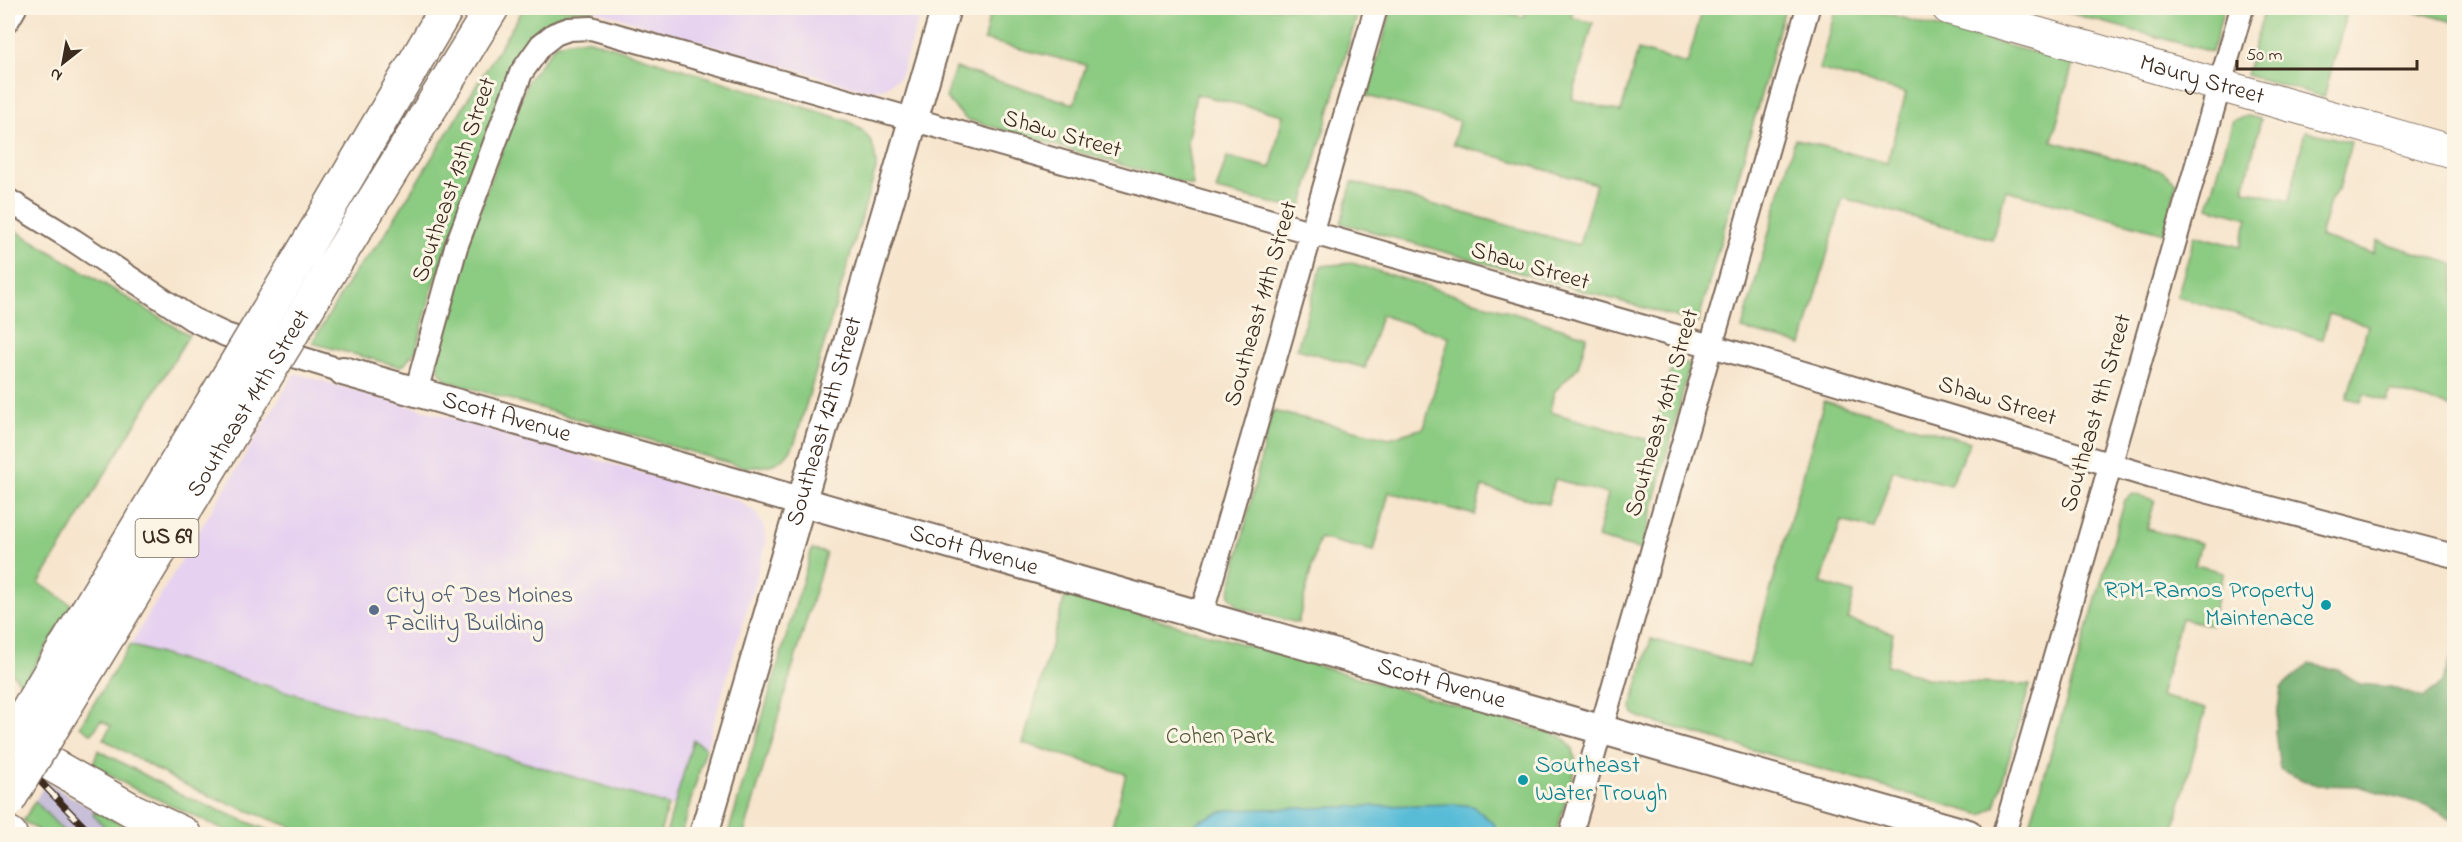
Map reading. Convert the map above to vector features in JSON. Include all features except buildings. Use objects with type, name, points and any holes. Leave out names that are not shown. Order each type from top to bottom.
[{"type":"main road","name":"Southeast 14th Street","points":[[8,741],[299,259],[447,8]]},
{"type":"main road","name":"Southeast 14th Street","points":[[8,801],[492,8]]},
{"type":"main road","name":"Maury Street","points":[[1948,8],[2454,152]]},
{"type":"main road","points":[[8,741],[132,810],[183,834]]},
{"type":"street","points":[[8,20],[15,8]]},
{"type":"street","name":"Southeast 12th Street","points":[[704,834],[946,8]]},
{"type":"street","name":"Southeast 11th Street","points":[[1201,616],[1376,8]]},
{"type":"street","name":"Southeast 10th Street","points":[[1571,834],[1808,8]]},
{"type":"street","name":"Southeast 9th Street","points":[[2004,834],[2242,8]]},
{"type":"street","name":"Shaw Street","points":[[591,28],[1710,345],[2111,464],[2454,556]]},
{"type":"street","name":"Southeast 13th Street","points":[[416,392],[456,247],[522,73],[541,45],[555,34],[569,29],[591,28]]},
{"type":"street","name":"Scott Avenue","points":[[8,200],[192,319],[226,335],[416,392],[1968,834]]},
{"type":"shaded area","points":[[587,8],[922,8],[900,77],[885,88],[874,90],[862,89]]},
{"type":"shaded area","points":[[295,373],[738,500],[756,513],[764,527],[766,543],[688,811],[130,645]]},
{"type":"shaded area","points":[[46,782],[96,811],[94,815],[112,834],[66,834],[35,801]]},
{"type":"green space","points":[[524,8],[595,10],[569,12],[554,18],[535,33],[521,53],[505,88],[432,290],[416,350],[404,365],[398,366],[312,343],[355,271],[380,242]]},
{"type":"green space","points":[[991,8],[1359,8],[1301,210],[1216,190],[1227,157],[1271,168],[1283,115],[1196,94],[1187,143],[1193,186],[966,119],[946,98],[955,68],[1074,104],[1086,65],[984,40]]},
{"type":"green space","points":[[1392,8],[1488,8],[1524,17],[1527,8],[1574,8],[1571,17],[1593,23],[1572,99],[1621,112],[1638,50],[1687,64],[1703,8],[1785,8],[1698,323],[1341,223],[1352,182],[1579,245],[1596,184],[1453,144],[1459,121],[1367,96]]},
{"type":"green space","points":[[1836,8],[1866,8],[2073,63],[2052,141],[2162,171],[2177,183],[2164,233],[2006,190],[1992,239],[1843,198],[1802,345],[1742,329],[1795,139],[1887,163],[1906,93],[1819,69]]},
{"type":"green space","points":[[2051,8],[2224,8],[2212,52]]},
{"type":"green space","points":[[2265,8],[2348,8],[2324,97],[2246,75]]},
{"type":"green space","points":[[2403,8],[2454,8],[2454,22]]},
{"type":"green space","points":[[587,39],[848,121],[867,135],[873,146],[876,169],[795,442],[786,456],[774,464],[743,467],[450,382],[439,370],[436,361],[470,236],[528,80],[555,45]]},
{"type":"green space","points":[[2248,116],[2261,119],[2244,190],[2289,201],[2305,131],[2351,142],[2340,186],[2330,201],[2320,237],[2373,253],[2378,241],[2454,264],[2454,408],[2390,390],[2387,401],[2364,394],[2361,402],[2347,398],[2368,325],[2329,314],[2322,339],[2177,297],[2195,235],[2240,247],[2248,218],[2208,207],[2233,120]]},
{"type":"green space","points":[[8,226],[189,335],[39,583],[72,605],[23,685],[8,669]]},
{"type":"green space","points":[[1352,263],[1587,336],[1578,367],[1554,392],[1550,412],[1652,441],[1674,360],[1690,364],[1642,550],[1597,538],[1608,494],[1555,479],[1548,504],[1482,487],[1475,515],[1389,492],[1374,551],[1319,538],[1298,623],[1240,608],[1229,595],[1272,411],[1389,438],[1424,428],[1449,337],[1381,315],[1365,368],[1297,349],[1321,266]]},
{"type":"green space","points":[[1824,401],[1970,442],[1950,485],[1893,470],[1874,529],[1841,521],[1821,583],[1854,593],[1848,619],[1893,633],[1887,665],[1926,678],[2030,685],[1995,807],[1982,815],[1641,718],[1634,714],[1631,707],[1651,639],[1749,666]]},
{"type":"green space","points":[[2133,494],[2155,500],[2147,529],[2201,543],[2195,565],[2224,572],[2210,625],[2181,618],[2160,696],[2206,708],[2172,834],[2054,834],[2035,829],[2031,821],[2125,500]]},
{"type":"green space","points":[[812,549],[826,553],[744,834],[728,834]]},
{"type":"green space","name":"Cohen Park","points":[[1066,593],[1561,736],[1573,749],[1576,763],[1556,834],[1110,834],[1126,774],[1023,743]]},
{"type":"green space","points":[[130,645],[668,805],[660,834],[310,834],[212,797],[175,780],[103,739],[111,726],[101,720],[92,734],[80,726]]},
{"type":"green space","points":[[2454,651],[2454,820],[2426,805],[2357,786],[2313,785],[2280,769],[2275,732],[2281,688],[2309,664],[2338,670],[2360,684],[2391,687],[2423,698],[2441,684]]},
{"type":"green space","points":[[693,740],[706,748],[681,834],[666,834]]},
{"type":"green space","points":[[98,750],[184,796],[277,834],[233,834],[129,786],[93,765]]},
{"type":"green space","points":[[35,801],[66,834],[44,834],[23,821]]},
{"type":"green space","points":[[96,811],[140,834],[112,834],[93,815]]},
{"type":"water","points":[[1455,804],[1473,806],[1495,825],[1496,834],[1188,834],[1198,821],[1227,810]]},
{"type":"railway","points":[[8,748],[91,834]]},
{"type":"place","name":"RPM-Ramos Property Maintenace","points":[[2326,605]]},
{"type":"place","name":"City of Des Moines Facility Building","points":[[374,610]]},
{"type":"place","name":"Southeast Water Trough","points":[[1523,780]]}]
